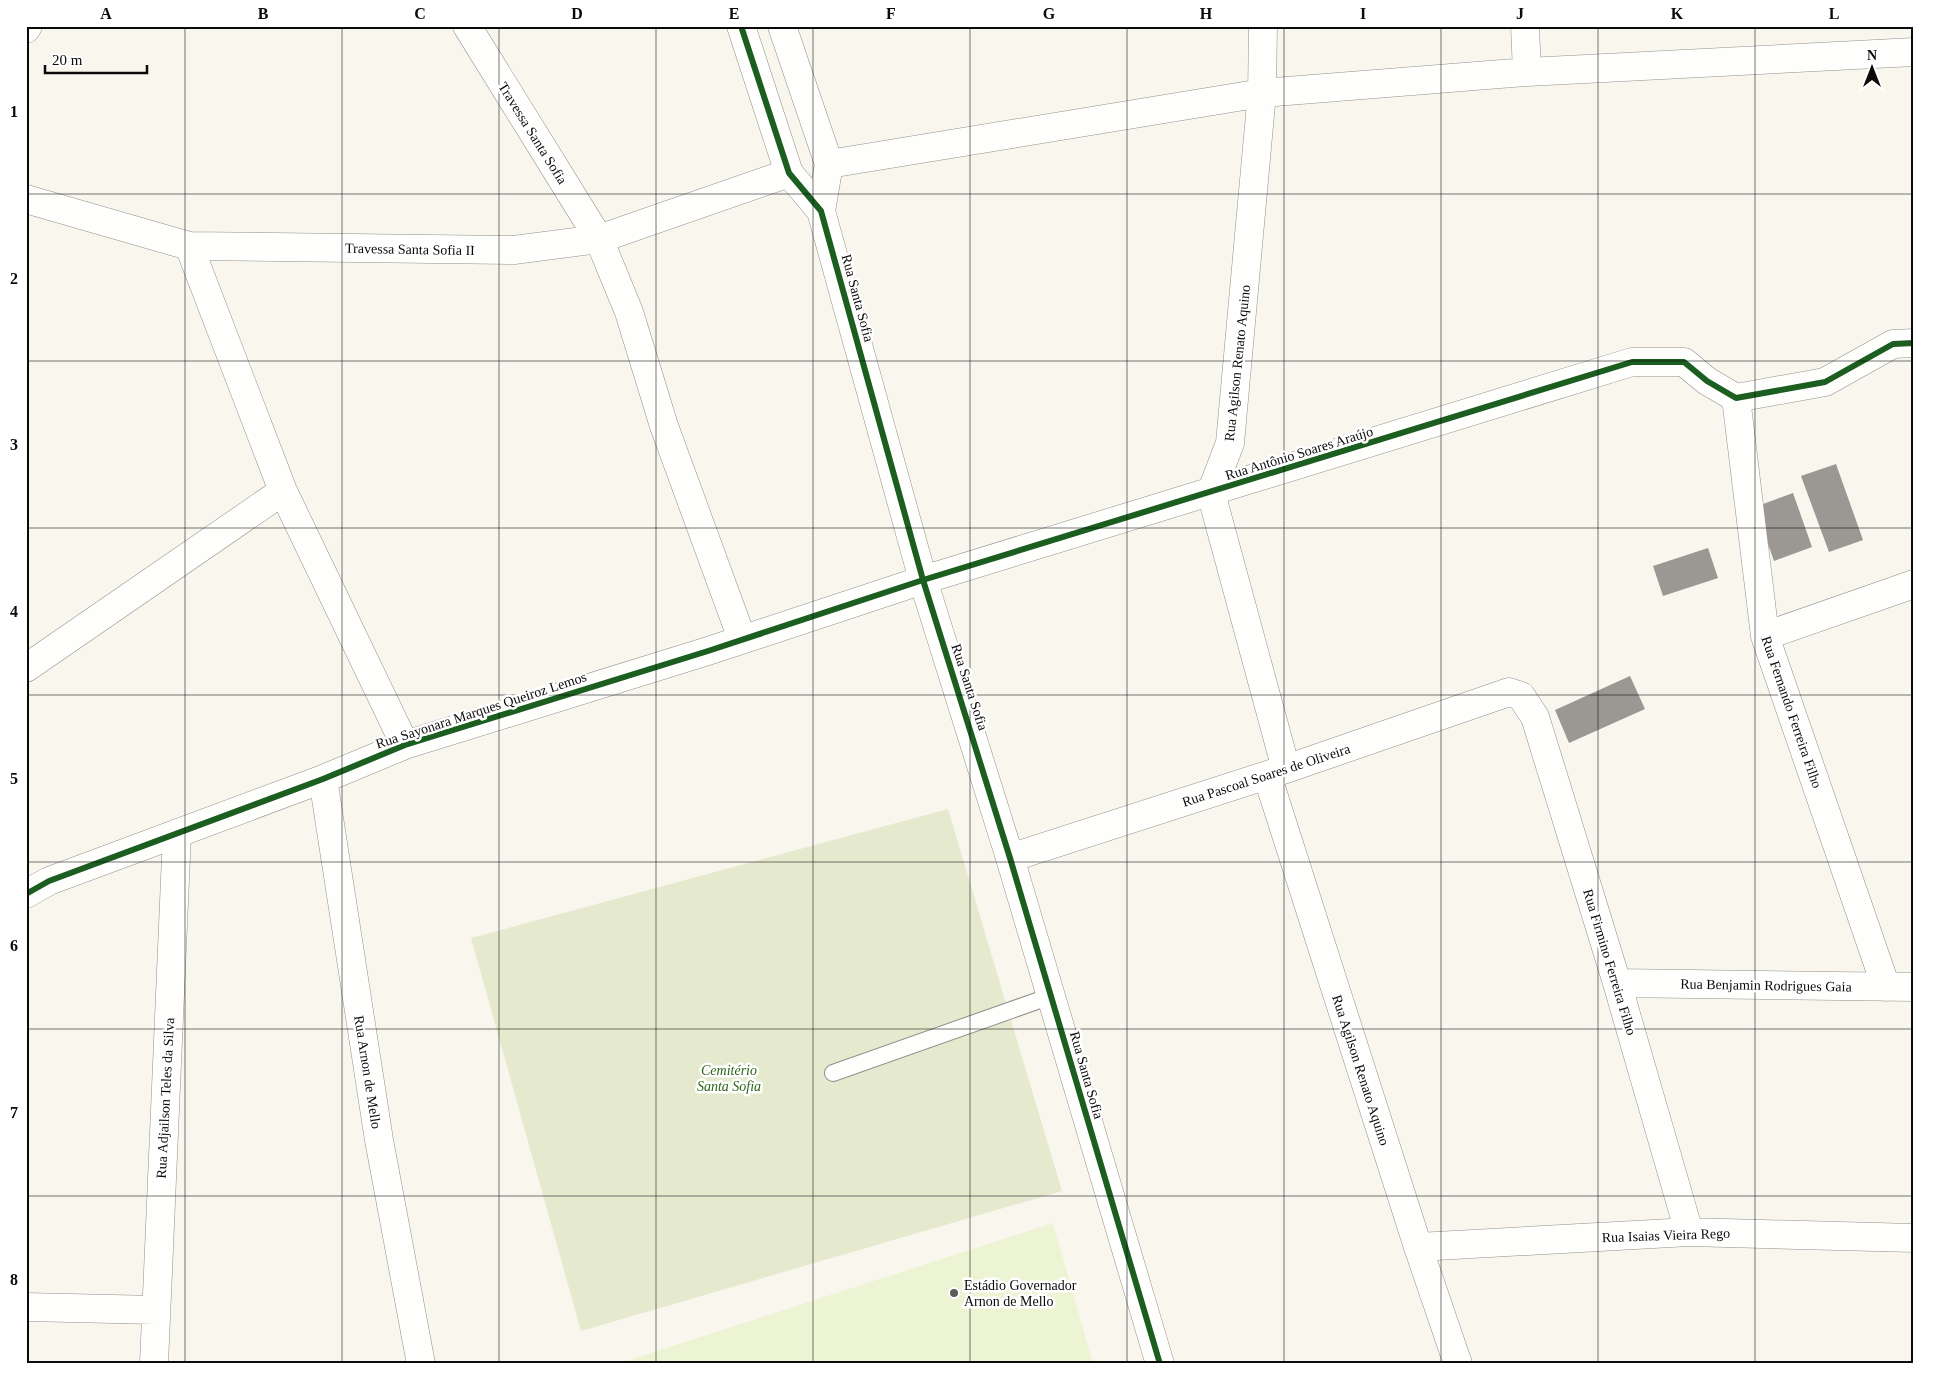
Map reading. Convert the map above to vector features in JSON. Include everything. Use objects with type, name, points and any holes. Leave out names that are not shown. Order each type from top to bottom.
[{"type":"street","name":"Travessa Santa Sofia","points":[[467,26],[599,240],[629,312],[664,426],[742,639]]},
{"type":"street","name":"Rua Santa Sofia","points":[[741,26],[789,173],[821,211],[923,580],[1010,858],[1160,1364]]},
{"type":"street","points":[[782,26],[830,164],[1262,93],[1527,72],[1914,52]]},
{"type":"street","name":"Rua Agilson Renato Aquino","points":[[1263,26],[1262,93],[1230,443],[1211,494],[1277,772],[1418,1247],[1458,1364]]},
{"type":"street","points":[[1525,26],[1527,72]]},
{"type":"street","name":"Rua Santa Sofia","points":[[821,211],[830,164]]},
{"type":"street","name":"Travessa Santa Sofia II","points":[[26,199],[189,246],[514,250],[599,240],[789,173]]},
{"type":"street","points":[[189,246],[282,491],[405,745]]},
{"type":"street","points":[[1736,398],[1825,382],[1893,344],[1914,343]]},
{"type":"street","name":"Rua Antônio Soares Araújo","points":[[923,580],[1211,494],[1632,362],[1684,362],[1707,381],[1736,398]]},
{"type":"street","name":"Rua Fernando Ferreira Filho","points":[[1736,398],[1765,636],[1886,987]]},
{"type":"street","points":[[26,668],[282,491]]},
{"type":"street","name":"Rua Sayonara Marques Queiroz Lemos","points":[[26,894],[49,881],[323,779],[405,745],[923,580]]},
{"type":"street","points":[[1765,636],[1914,584]]},
{"type":"street","name":"Rua Pascoal Soares de Oliveira","points":[[1010,858],[1277,772],[1509,692],[1521,696]]},
{"type":"street","name":"Rua Firmino Ferreira Filho","points":[[1521,696],[1535,717],[1617,983],[1689,1232]]},
{"type":"street","name":"Rua Arnon de Mello","points":[[323,779],[379,1140],[421,1364]]},
{"type":"street","name":"Rua Adjailson Teles da Silva","points":[[154,1364],[177,833]]},
{"type":"street","name":"Rua Benjamin Rodrigues Gaia","points":[[1617,983],[1914,987]]},
{"type":"street","name":"Rua Isaias Vieira Rego","points":[[1418,1247],[1689,1232],[1914,1238]]},
{"type":"street","points":[[26,1306],[156,1310]]},
{"type":"lane","points":[[833,1073],[1051,996]]},
{"type":"green space","name":"Cemitério Santa Sofia","points":[[948,809],[1062,1191],[581,1331],[471,938]]},
{"type":"green space","name":"Estádio Governador Arnon de Mello","points":[[1053,1223],[1093,1364],[617,1364]]},
{"type":"building","points":[[1836,464],[1863,540],[1829,552],[1801,476]]},
{"type":"building","points":[[1793,493],[1812,547],[1774,561],[1755,507]]},
{"type":"building","points":[[1708,548],[1718,578],[1663,596],[1653,566]]},
{"type":"building","points":[[1630,676],[1645,709],[1569,743],[1555,710]]},
{"type":"cycle path","points":[[741,26],[789,173],[821,211],[923,580],[1010,858],[1160,1364]]},
{"type":"cycle path","points":[[26,894],[49,881],[323,779],[405,745],[708,651],[923,580],[1632,362],[1684,362],[1707,381],[1736,398],[1825,382],[1893,344],[1914,343]]},
{"type":"place","name":"Estádio Governador Arnon de Mello","points":[[954,1293]]}]
